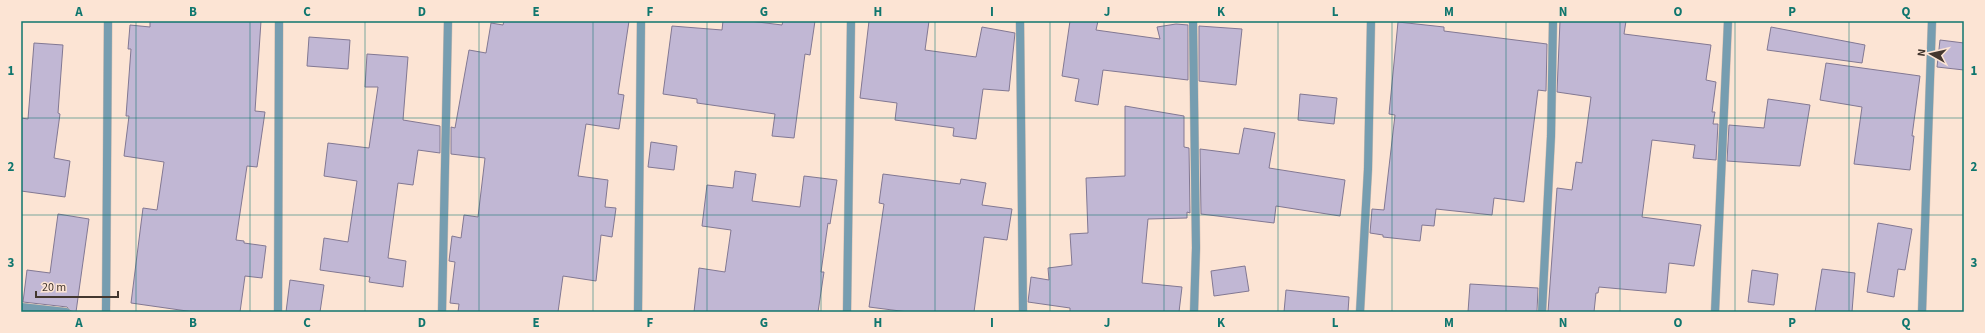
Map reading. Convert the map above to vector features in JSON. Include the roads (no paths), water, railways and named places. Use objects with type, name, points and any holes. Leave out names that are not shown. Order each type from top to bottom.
[{"type":"street","points":[[106,312],[108,21]]},
{"type":"street","points":[[278,312],[279,21]]},
{"type":"street","points":[[442,312],[448,21]]},
{"type":"street","points":[[638,312],[641,21]]},
{"type":"street","points":[[847,312],[851,21]]},
{"type":"street","points":[[1020,21],[1023,312]]},
{"type":"street","points":[[1193,21],[1196,248],[1194,312]]},
{"type":"street","points":[[1360,312],[1368,170],[1371,21]]},
{"type":"street","points":[[1542,312],[1551,136],[1553,21]]},
{"type":"street","points":[[1715,312],[1728,21]]},
{"type":"street","points":[[1922,312],[1932,21]]},
{"type":"street","points":[[21,307],[66,312]]}]
